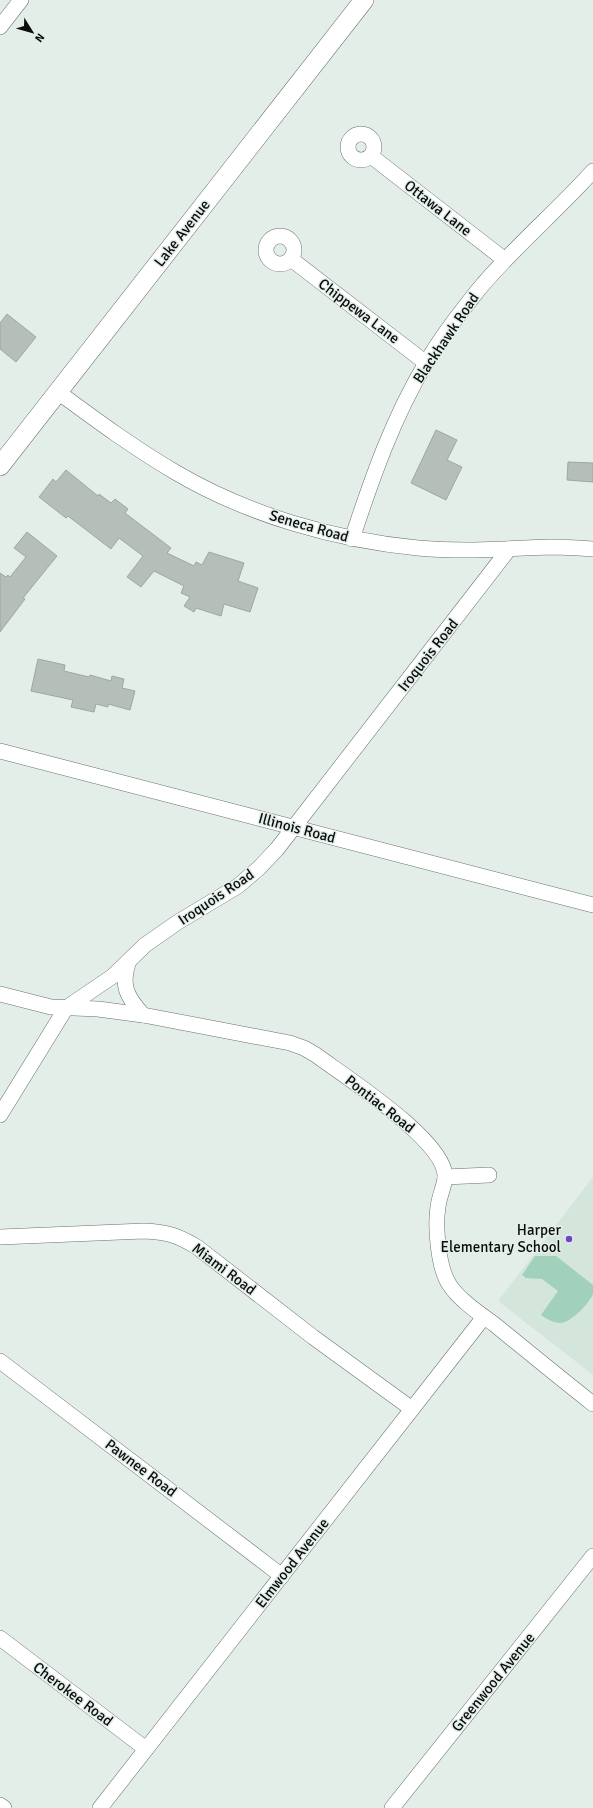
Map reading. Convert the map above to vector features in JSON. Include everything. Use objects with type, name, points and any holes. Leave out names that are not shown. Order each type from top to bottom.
[{"type":"main road","name":"Lake Avenue","points":[[0,466],[364,0]]},
{"type":"street","points":[[0,27],[21,0]]},
{"type":"street","name":"Ottawa Lane","points":[[371,156],[505,260]]},
{"type":"street","name":"Blackhawk Road","points":[[352,539],[373,474],[426,363],[454,322],[505,260],[593,171]]},
{"type":"street","name":"Chippewa Lane","points":[[291,259],[426,363]]},
{"type":"street","name":"Seneca Road","points":[[58,392],[119,436],[176,472],[216,493],[260,511],[302,525],[352,539],[425,549],[461,551],[550,547],[593,549]]},
{"type":"street","name":"Iroquois Road","points":[[0,1115],[66,1008],[113,976],[145,945],[178,922],[238,886],[259,868],[277,849],[509,549]]},
{"type":"street","name":"Illinois Road","points":[[0,751],[593,905]]},
{"type":"street","points":[[129,960],[124,972],[124,984],[134,1005],[143,1015]]},
{"type":"street","name":"Pontiac Road","points":[[0,994],[51,1007],[98,1009],[143,1015],[290,1043],[304,1048],[316,1055],[405,1121],[425,1139],[440,1160],[445,1177]]},
{"type":"street","points":[[490,1175],[445,1177],[437,1208],[443,1270],[449,1284],[456,1293],[484,1317],[593,1404]]},
{"type":"street","name":"Miami Road","points":[[0,1237],[144,1231],[164,1232],[181,1238],[197,1247],[313,1337],[412,1409]]},
{"type":"street","name":"Elmwood Avenue","points":[[100,1808],[484,1317]]},
{"type":"street","name":"Pawnee Road","points":[[0,1361],[282,1576]]},
{"type":"street","name":"Greenwood Avenue","points":[[392,1808],[593,1556]]},
{"type":"street","name":"Cherokee Road","points":[[0,1638],[146,1749]]},
{"type":"street","points":[[0,1805],[4,1808]]},
{"type":"shaded area","name":"Harper Elementary School","points":[[593,1177],[593,1375],[498,1301]]},
{"type":"green space","points":[[535,1256],[556,1256],[593,1285],[593,1294],[588,1303],[579,1312],[565,1322],[555,1322],[541,1315],[558,1291],[542,1279],[526,1278],[522,1275]]},
{"type":"building","points":[[7,314],[36,337],[16,362],[0,349],[0,323]]},
{"type":"building","points":[[436,430],[457,440],[447,460],[462,467],[446,500],[411,483]]},
{"type":"building","points":[[568,462],[593,463],[593,482],[567,480]]},
{"type":"building","points":[[66,470],[98,496],[99,494],[111,503],[115,499],[128,509],[125,513],[171,548],[167,553],[194,566],[196,562],[202,565],[209,552],[244,563],[238,581],[258,588],[250,612],[224,604],[221,616],[196,608],[194,612],[184,606],[190,597],[181,593],[184,586],[154,571],[141,587],[127,577],[143,556],[119,538],[111,549],[68,516],[66,518],[39,497],[53,479],[56,482]]},
{"type":"building","points":[[27,532],[57,556],[23,598],[25,599],[0,632],[0,573],[6,577],[8,575],[10,577],[26,557],[14,548]]},
{"type":"building","points":[[38,659],[65,665],[64,671],[89,677],[90,675],[111,681],[112,676],[124,679],[122,688],[135,691],[130,710],[108,704],[108,707],[96,704],[94,712],[71,707],[73,700],[31,691]]},
{"type":"place","name":"Harper Elementary School","points":[[569,1239]]}]
